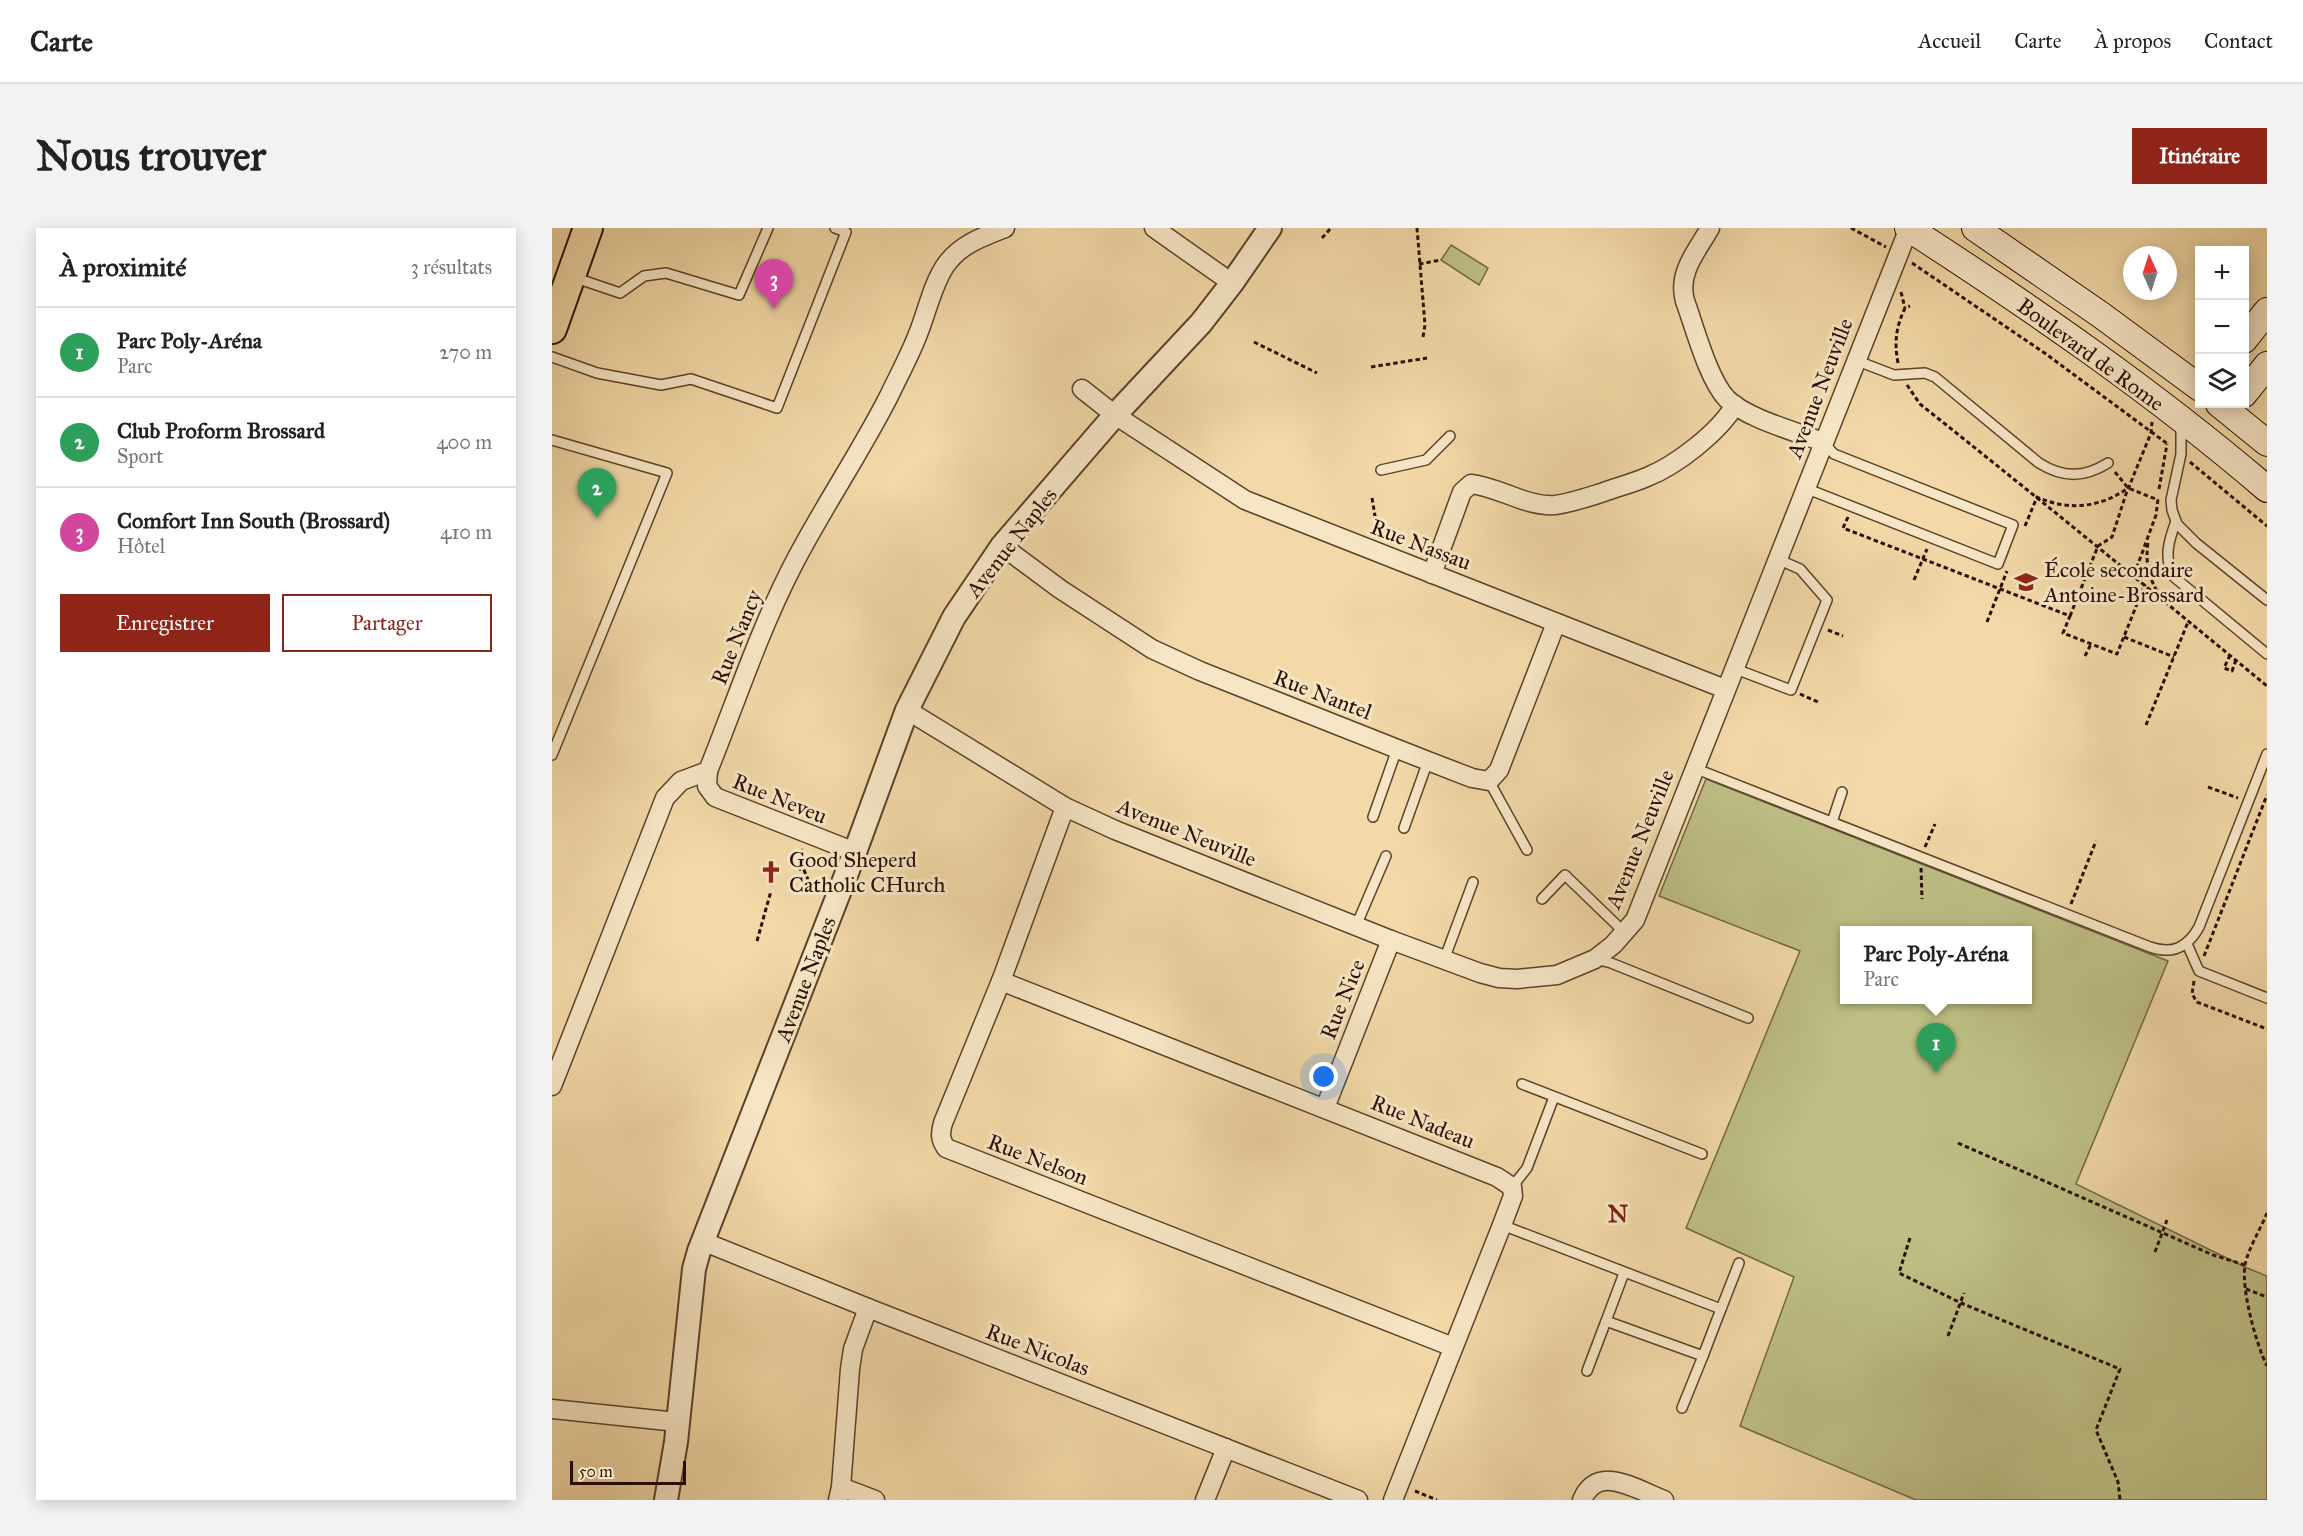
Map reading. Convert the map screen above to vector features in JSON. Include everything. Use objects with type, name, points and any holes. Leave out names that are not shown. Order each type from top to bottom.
[{"type":"main road","points":[[552,329],[588,228]]},
{"type":"main road","name":"Boulevard de Rome","points":[[1908,228],[2077,341],[2267,489]]},
{"type":"main road","name":"Boulevard de Rome","points":[[1975,228],[2101,315],[2195,385]]},
{"type":"main road","points":[[2249,334],[2267,311]]},
{"type":"main road","points":[[2249,385],[2267,365]]},
{"type":"main road","points":[[2181,420],[2195,403]]},
{"type":"main road","points":[[2207,440],[2229,408]]},
{"type":"main road","points":[[2236,408],[2267,443]]},
{"type":"street","name":"Rue Nancy","points":[[708,771],[766,624],[789,573],[812,528],[889,396],[917,337],[945,266],[957,252],[969,243],[1005,228]]},
{"type":"street","points":[[1154,228],[1232,283]]},
{"type":"street","name":"Avenue Naples","points":[[666,1500],[694,1269],[702,1241],[855,852],[908,710],[954,617],[1002,546],[1115,415],[1194,331],[1232,283],[1270,228]]},
{"type":"street","points":[[1710,228],[1684,275],[1683,294],[1716,383],[1728,399],[1749,413],[1823,442]]},
{"type":"street","name":"Avenue Neuville","points":[[908,710],[1065,807],[1115,830],[1444,960],[1489,975],[1517,979],[1557,975],[1595,958],[1625,933],[1635,920],[1908,228]]},
{"type":"street","points":[[1082,389],[1115,415]]},
{"type":"street","points":[[1432,574],[1462,492],[1470,484],[1483,485],[1536,503],[1554,505],[1582,499],[1648,477],[1671,464],[1704,440],[1735,405]]},
{"type":"street","name":"Rue Nassau","points":[[1115,415],[1245,500],[1725,689]]},
{"type":"street","name":"Rue Nantel","points":[[1002,546],[1060,589],[1152,649],[1200,671],[1397,749],[1472,778],[1489,781]]},
{"type":"street","points":[[1489,781],[1498,770],[1556,623]]},
{"type":"street","name":"Rue Neveu","points":[[708,771],[707,786],[715,797],[809,836],[855,852]]},
{"type":"street","points":[[552,1086],[665,798],[681,781],[708,771]]},
{"type":"street","name":"Rue Nelson","points":[[1065,807],[1001,981],[943,1123],[940,1133],[941,1141],[946,1148],[1453,1347]]},
{"type":"street","name":"Rue Nice","points":[[1325,1108],[1391,940]]},
{"type":"street","name":"Rue Nadeau","points":[[1001,981],[1497,1177],[1512,1187]]},
{"type":"street","points":[[1393,1500],[1502,1225],[1513,1196],[1512,1187]]},
{"type":"street","name":"Rue Nicolas","points":[[702,1241],[1358,1500]]},
{"type":"street","points":[[868,1308],[852,1359],[839,1493],[875,1500]]},
{"type":"street","points":[[552,1409],[677,1422]]},
{"type":"street","points":[[1205,1500],[1226,1448]]},
{"type":"street","points":[[1582,1500],[1588,1487],[1598,1480],[1610,1480],[1664,1500]]},
{"type":"lane","points":[[571,276],[620,293],[644,276],[666,273],[739,295],[768,228]]},
{"type":"lane","points":[[552,357],[597,373],[661,385],[691,379],[777,408],[846,232],[835,228]]},
{"type":"lane","points":[[1855,360],[1894,375],[1925,373],[1935,377],[2039,463],[2058,473],[2078,475],[2089,473],[2108,463]]},
{"type":"lane","points":[[2181,420],[2181,454],[2172,494],[2172,510],[2176,521],[2184,533],[2267,600]]},
{"type":"lane","points":[[1381,470],[1426,460],[1450,436]]},
{"type":"lane","points":[[552,440],[667,473],[552,755]]},
{"type":"lane","points":[[1805,488],[1998,564],[2013,525],[1834,454],[1823,442]]},
{"type":"lane","points":[[2176,521],[2168,549],[2168,561],[2174,577],[2267,654]]},
{"type":"lane","points":[[1733,668],[1791,690],[1817,626],[1827,600],[1800,569],[1777,559]]},
{"type":"lane","points":[[1372,818],[1397,749]]},
{"type":"lane","points":[[1694,768],[2158,950],[2171,951],[2187,944],[2199,927],[2267,754]]},
{"type":"lane","points":[[1404,828],[1428,761]]},
{"type":"lane","points":[[1489,781],[1527,850]]},
{"type":"lane","points":[[1832,822],[1842,792]]},
{"type":"lane","points":[[1356,926],[1386,856]]},
{"type":"lane","points":[[1542,899],[1565,875],[1625,933]]},
{"type":"lane","points":[[1444,960],[1473,882]]},
{"type":"lane","points":[[2187,944],[2199,970],[2267,998]]},
{"type":"lane","points":[[1595,958],[1748,1018]]},
{"type":"lane","points":[[1522,1084],[1702,1154]]},
{"type":"lane","points":[[1512,1187],[1527,1168],[1554,1097]]},
{"type":"lane","points":[[1502,1225],[1721,1309]]},
{"type":"lane","points":[[1682,1408],[1739,1263]]},
{"type":"lane","points":[[1587,1371],[1624,1273]]},
{"type":"lane","points":[[1606,1321],[1703,1356]]},
{"type":"path","points":[[1322,238],[1331,228]]},
{"type":"path","points":[[1417,228],[1425,325],[1423,337]]},
{"type":"path","points":[[1851,228],[1885,247]]},
{"type":"path","points":[[1419,264],[1442,260]]},
{"type":"path","name":"Boulevard de Rome","points":[[1910,262],[2046,354],[2172,447]]},
{"type":"path","points":[[1898,364],[1895,337],[1905,308],[1900,288]]},
{"type":"path","points":[[1905,308],[1910,306]]},
{"type":"path","points":[[1254,342],[1317,373]]},
{"type":"path","points":[[1371,367],[1426,358]]},
{"type":"path","points":[[1906,384],[1920,404],[2134,575],[2267,686]]},
{"type":"path","points":[[2145,584],[2117,654],[2063,633],[2098,546],[2112,537],[2128,488],[2151,433],[2150,426],[2154,417]]},
{"type":"path","points":[[2134,575],[2156,515],[2167,444]]},
{"type":"path","points":[[2190,462],[2267,526]]},
{"type":"path","points":[[2108,463],[2128,488],[2158,500]]},
{"type":"path","points":[[2037,497],[2052,504],[2078,506],[2112,498],[2128,488]]},
{"type":"path","points":[[1372,498],[1382,555]]},
{"type":"path","points":[[1840,511],[1849,515],[1844,528],[2070,616]]},
{"type":"path","points":[[2149,534],[2146,562],[2153,585],[2163,600]]},
{"type":"path","points":[[1914,580],[1923,559]]},
{"type":"path","points":[[2146,725],[2188,622]]},
{"type":"path","points":[[1817,626],[1843,636]]},
{"type":"path","points":[[2124,637],[2174,657]]},
{"type":"path","points":[[2085,656],[2091,644]]},
{"type":"path","points":[[2230,655],[2224,668],[2232,671],[2236,660]]},
{"type":"path","points":[[1791,690],[1818,702]]},
{"type":"path","points":[[2208,787],[2248,802]]},
{"type":"path","points":[[2267,795],[2192,986],[2192,994],[2196,1002],[2267,1029]]},
{"type":"path","points":[[1922,899],[1921,857],[1935,824]]},
{"type":"path","points":[[809,836],[799,858],[809,882],[825,888]]},
{"type":"path","points":[[2067,914],[2096,841]]},
{"type":"path","points":[[790,865],[804,871]]},
{"type":"path","points":[[757,941],[771,891]]},
{"type":"path","points":[[1958,1143],[2213,1255],[2245,1265]]},
{"type":"path","points":[[2267,1213],[2245,1265],[2246,1289],[2257,1341],[2267,1366]]},
{"type":"path","points":[[2155,1252],[2167,1220]]},
{"type":"path","points":[[1910,1238],[1899,1273],[1961,1303],[2120,1370],[2096,1430],[2118,1482],[2120,1500]]},
{"type":"path","points":[[2246,1289],[2267,1297]]},
{"type":"path","points":[[1948,1336],[1964,1293]]},
{"type":"path","points":[[2113,1366],[2115,1361]]},
{"type":"path","points":[[1430,1497],[1437,1500]]},
{"type":"green space","points":[[1451,245],[1488,268],[1479,285],[1441,260]]},
{"type":"green space","points":[[1706,779],[2168,961],[2076,1184],[2267,1276],[2267,1500],[1916,1500],[1740,1426],[1794,1277],[1686,1228],[1800,951],[1659,896]]},
{"type":"place","name":"Comfort Inn South (Brossard)","points":[[774,309]]},
{"type":"place","name":"Club Proform Brossard","points":[[597,518]]},
{"type":"place","name":"École secondaire Antoine-Brossard","points":[[2026,582]]},
{"type":"place","name":"Good Sheperd Catholic CHurch","points":[[771,872]]},
{"type":"place","name":"Parc Poly-Aréna","points":[[1936,1073]]},
{"type":"district","name":"N","points":[[1618,1214]]}]
